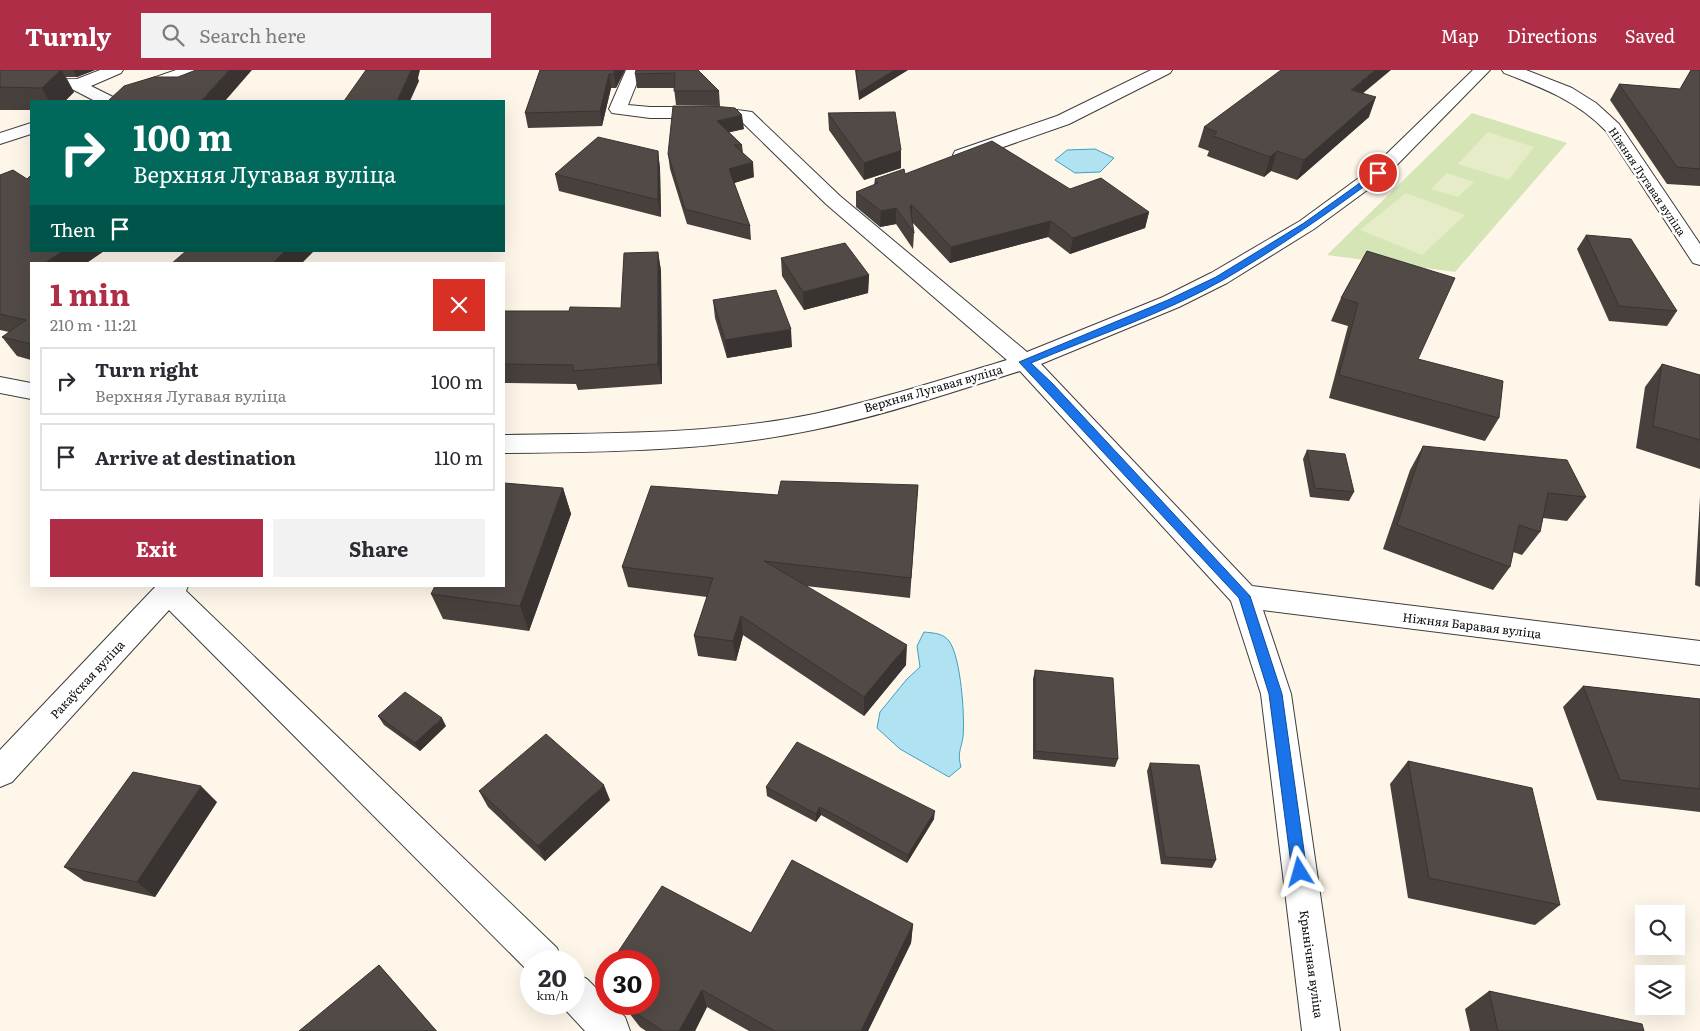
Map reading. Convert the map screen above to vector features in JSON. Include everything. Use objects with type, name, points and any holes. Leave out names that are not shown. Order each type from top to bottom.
[{"type":"street","points":[[77,85],[115,70]]},
{"type":"street","points":[[110,100],[191,70]]},
{"type":"street","name":"Крынічная вуліца","points":[[634,70],[618,109],[635,113],[728,112],[746,116],[842,197],[1024,362],[1063,401],[1244,596],[1276,694],[1321,1031]]},
{"type":"street","points":[[943,161],[1063,120],[1164,70]]},
{"type":"street","name":"Верхняя Лугавая вуліца","points":[[505,444],[645,441],[729,435],[813,422],[931,391],[1024,362],[1171,302],[1219,278],[1307,225],[1378,173],[1482,70]]},
{"type":"street","name":"Ніжняя Лугавая вуліца","points":[[1510,70],[1571,93],[1600,113],[1613,128],[1700,259]]},
{"type":"street","points":[[0,84],[72,83],[105,100]]},
{"type":"street","points":[[0,139],[30,128]]},
{"type":"street","points":[[0,384],[30,391]]},
{"type":"street","points":[[172,589],[533,950]]},
{"type":"street","name":"Ракаўская вуліца","points":[[0,772],[172,589]]},
{"type":"street","name":"Ніжняя Баравая вуліца","points":[[1244,596],[1700,654]]},
{"type":"street","points":[[585,1004],[610,1031]]},
{"type":"green space","points":[[1472,113],[1567,143],[1455,272],[1327,255]]},
{"type":"green space","points":[[1488,132],[1534,147],[1509,180],[1458,164]]},
{"type":"green space","points":[[1447,173],[1474,182],[1458,197],[1431,189]]},
{"type":"green space","points":[[1406,193],[1465,215],[1422,255],[1360,230]]},
{"type":"water","points":[[1095,149],[1114,158],[1100,172],[1075,173],[1055,160],[1067,150]]},
{"type":"water","points":[[924,632],[934,633],[947,638],[957,660],[963,716],[963,737],[959,755],[961,767],[949,777],[900,749],[877,728],[880,712],[907,679],[920,667],[917,646]]},
{"type":"building","points":[[0,70],[61,70],[42,88],[0,87]]},
{"type":"building","points":[[196,70],[229,70],[202,100],[109,100],[124,86],[154,77],[178,77]]},
{"type":"building","points":[[366,70],[411,70],[397,100],[345,100]]},
{"type":"building","points":[[540,70],[615,70],[614,74],[609,74],[600,111],[525,113]]},
{"type":"building","points":[[636,70],[698,70],[719,91],[674,91],[675,73],[635,74]]},
{"type":"building","points":[[856,70],[895,70],[859,92]]},
{"type":"building","points":[[1281,70],[1375,70],[1351,90],[1376,97],[1304,160],[1277,151],[1270,157],[1213,136],[1217,132],[1204,127]]},
{"type":"building","points":[[1691,70],[1700,70],[1700,169],[1677,167],[1619,84],[1680,89]]},
{"type":"building","points":[[673,106],[735,108],[742,115],[717,121],[742,145],[734,145],[753,162],[729,169],[750,226],[685,209],[668,154]]},
{"type":"building","points":[[895,112],[901,150],[864,163],[828,113]]},
{"type":"building","points":[[598,137],[658,151],[658,200],[555,174]]},
{"type":"building","points":[[992,141],[1070,189],[1101,178],[1149,212],[1073,238],[1051,221],[951,247],[912,205],[910,206],[914,233],[896,208],[881,211],[856,192],[878,183],[875,179],[904,169],[905,174]]},
{"type":"building","points":[[13,170],[27,179],[30,176],[30,252],[62,252],[46,262],[30,262],[30,344],[2,337],[26,320],[0,314],[0,175]]},
{"type":"building","points":[[1586,235],[1631,239],[1677,311],[1619,306]]},
{"type":"building","points":[[845,243],[869,275],[803,292],[781,258]]},
{"type":"building","points":[[1367,251],[1455,278],[1418,359],[1503,381],[1499,418],[1339,375],[1358,303],[1341,298]]},
{"type":"building","points":[[185,252],[284,252],[274,262],[173,262]]},
{"type":"building","points":[[658,252],[658,364],[573,371],[573,365],[505,364],[505,311],[569,311],[570,307],[621,308],[624,253]]},
{"type":"building","points":[[776,290],[791,329],[725,340],[713,300]]},
{"type":"building","points":[[1662,364],[1700,375],[1700,440],[1653,426]]},
{"type":"building","points":[[1423,446],[1567,460],[1586,497],[1548,493],[1540,532],[1519,525],[1510,567],[1397,525]]},
{"type":"building","points":[[1307,450],[1345,454],[1354,492],[1315,488]]},
{"type":"building","points":[[781,481],[918,485],[911,578],[764,561],[907,645],[864,697],[741,616],[733,641],[694,636],[713,578],[622,567],[651,486],[778,495]]},
{"type":"building","points":[[505,483],[563,488],[520,606],[431,594],[434,587],[505,587]]},
{"type":"building","points":[[1035,670],[1113,678],[1118,759],[1035,751]]},
{"type":"building","points":[[1583,686],[1700,699],[1700,789],[1620,780]]},
{"type":"building","points":[[405,692],[442,718],[415,743],[378,716]]},
{"type":"building","points":[[546,734],[604,785],[538,846],[479,791]]},
{"type":"building","points":[[797,742],[935,811],[908,855],[820,807],[816,814],[766,787]]},
{"type":"building","points":[[1408,761],[1532,788],[1560,905],[1429,878]]},
{"type":"building","points":[[1150,763],[1199,765],[1216,860],[1165,857]]},
{"type":"building","points":[[133,772],[201,786],[137,882],[64,867]]},
{"type":"building","points":[[792,860],[913,924],[861,1031],[775,1031],[702,990],[679,1031],[663,1031],[639,1015],[660,1015],[660,950],[619,950],[662,886],[751,933]]},
{"type":"building","points":[[379,965],[436,1031],[299,1031]]},
{"type":"building","points":[[1489,991],[1642,1024],[1644,1031],[1498,1031]]},
{"type":"route","points":[[1300,872],[1276,694],[1244,596],[1050,387],[1024,362],[1171,302],[1219,278],[1307,225],[1378,173]]}]
